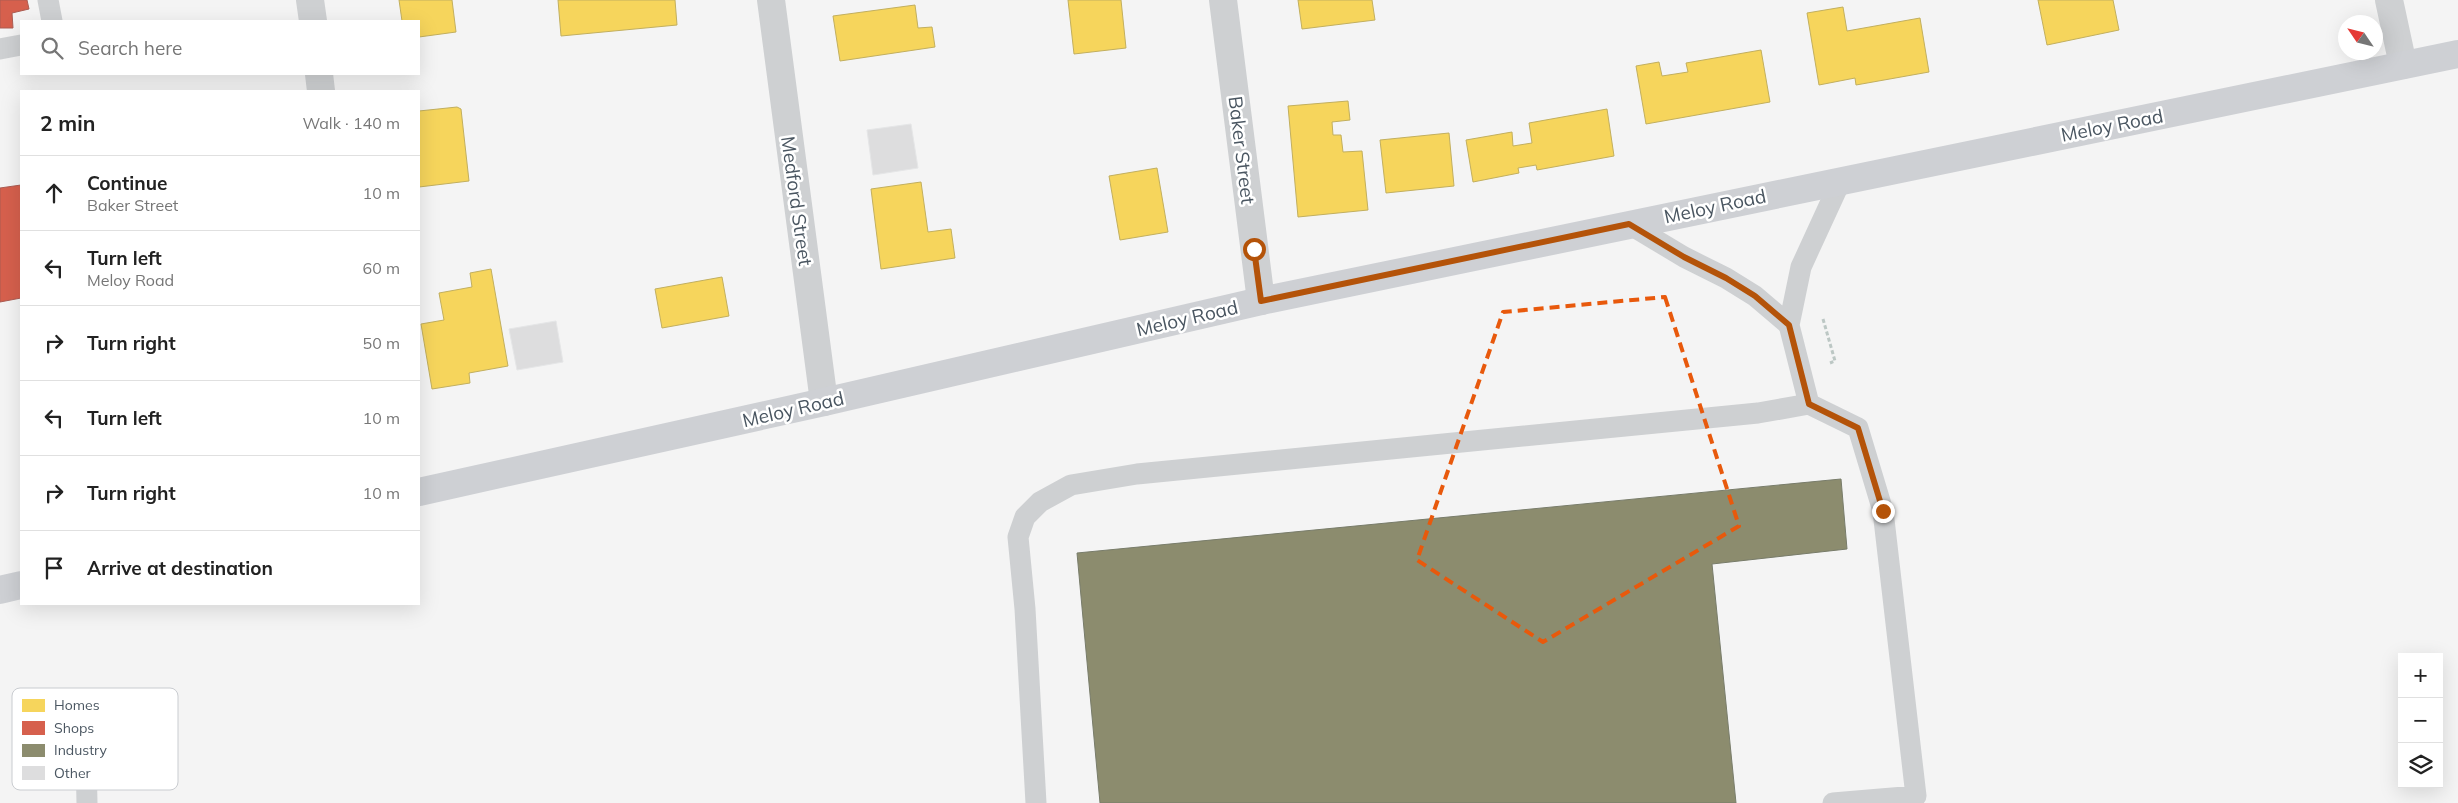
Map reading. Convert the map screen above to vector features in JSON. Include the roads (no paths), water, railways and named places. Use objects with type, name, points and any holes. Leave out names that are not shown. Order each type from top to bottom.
[{"type":"main road","name":"Meloy Road","points":[[420,492],[824,402],[1261,301],[2458,54]]},
{"type":"main road","points":[[0,590],[20,585]]},
{"type":"street","points":[[310,0],[313,20]]},
{"type":"street","name":"Medford Street","points":[[770,0],[824,402]]},
{"type":"street","name":"Baker Street","points":[[1223,0],[1261,301]]},
{"type":"street","points":[[2388,0],[2403,65]]},
{"type":"street","points":[[319,75],[321,90]]},
{"type":"lane","points":[[48,0],[52,20]]},
{"type":"lane","points":[[0,49],[20,45]]},
{"type":"lane","points":[[1809,404],[1789,325],[1801,267],[1841,180]]},
{"type":"lane","points":[[1629,224],[1755,296],[1789,325]]},
{"type":"lane","points":[[1036,803],[1025,609],[1018,537],[1025,516],[1040,502],[1071,485],[1137,474],[1758,414],[1809,404],[1858,428],[1883,511],[1916,796],[1833,803]]},
{"type":"lane","points":[[87,790],[87,803]]}]
